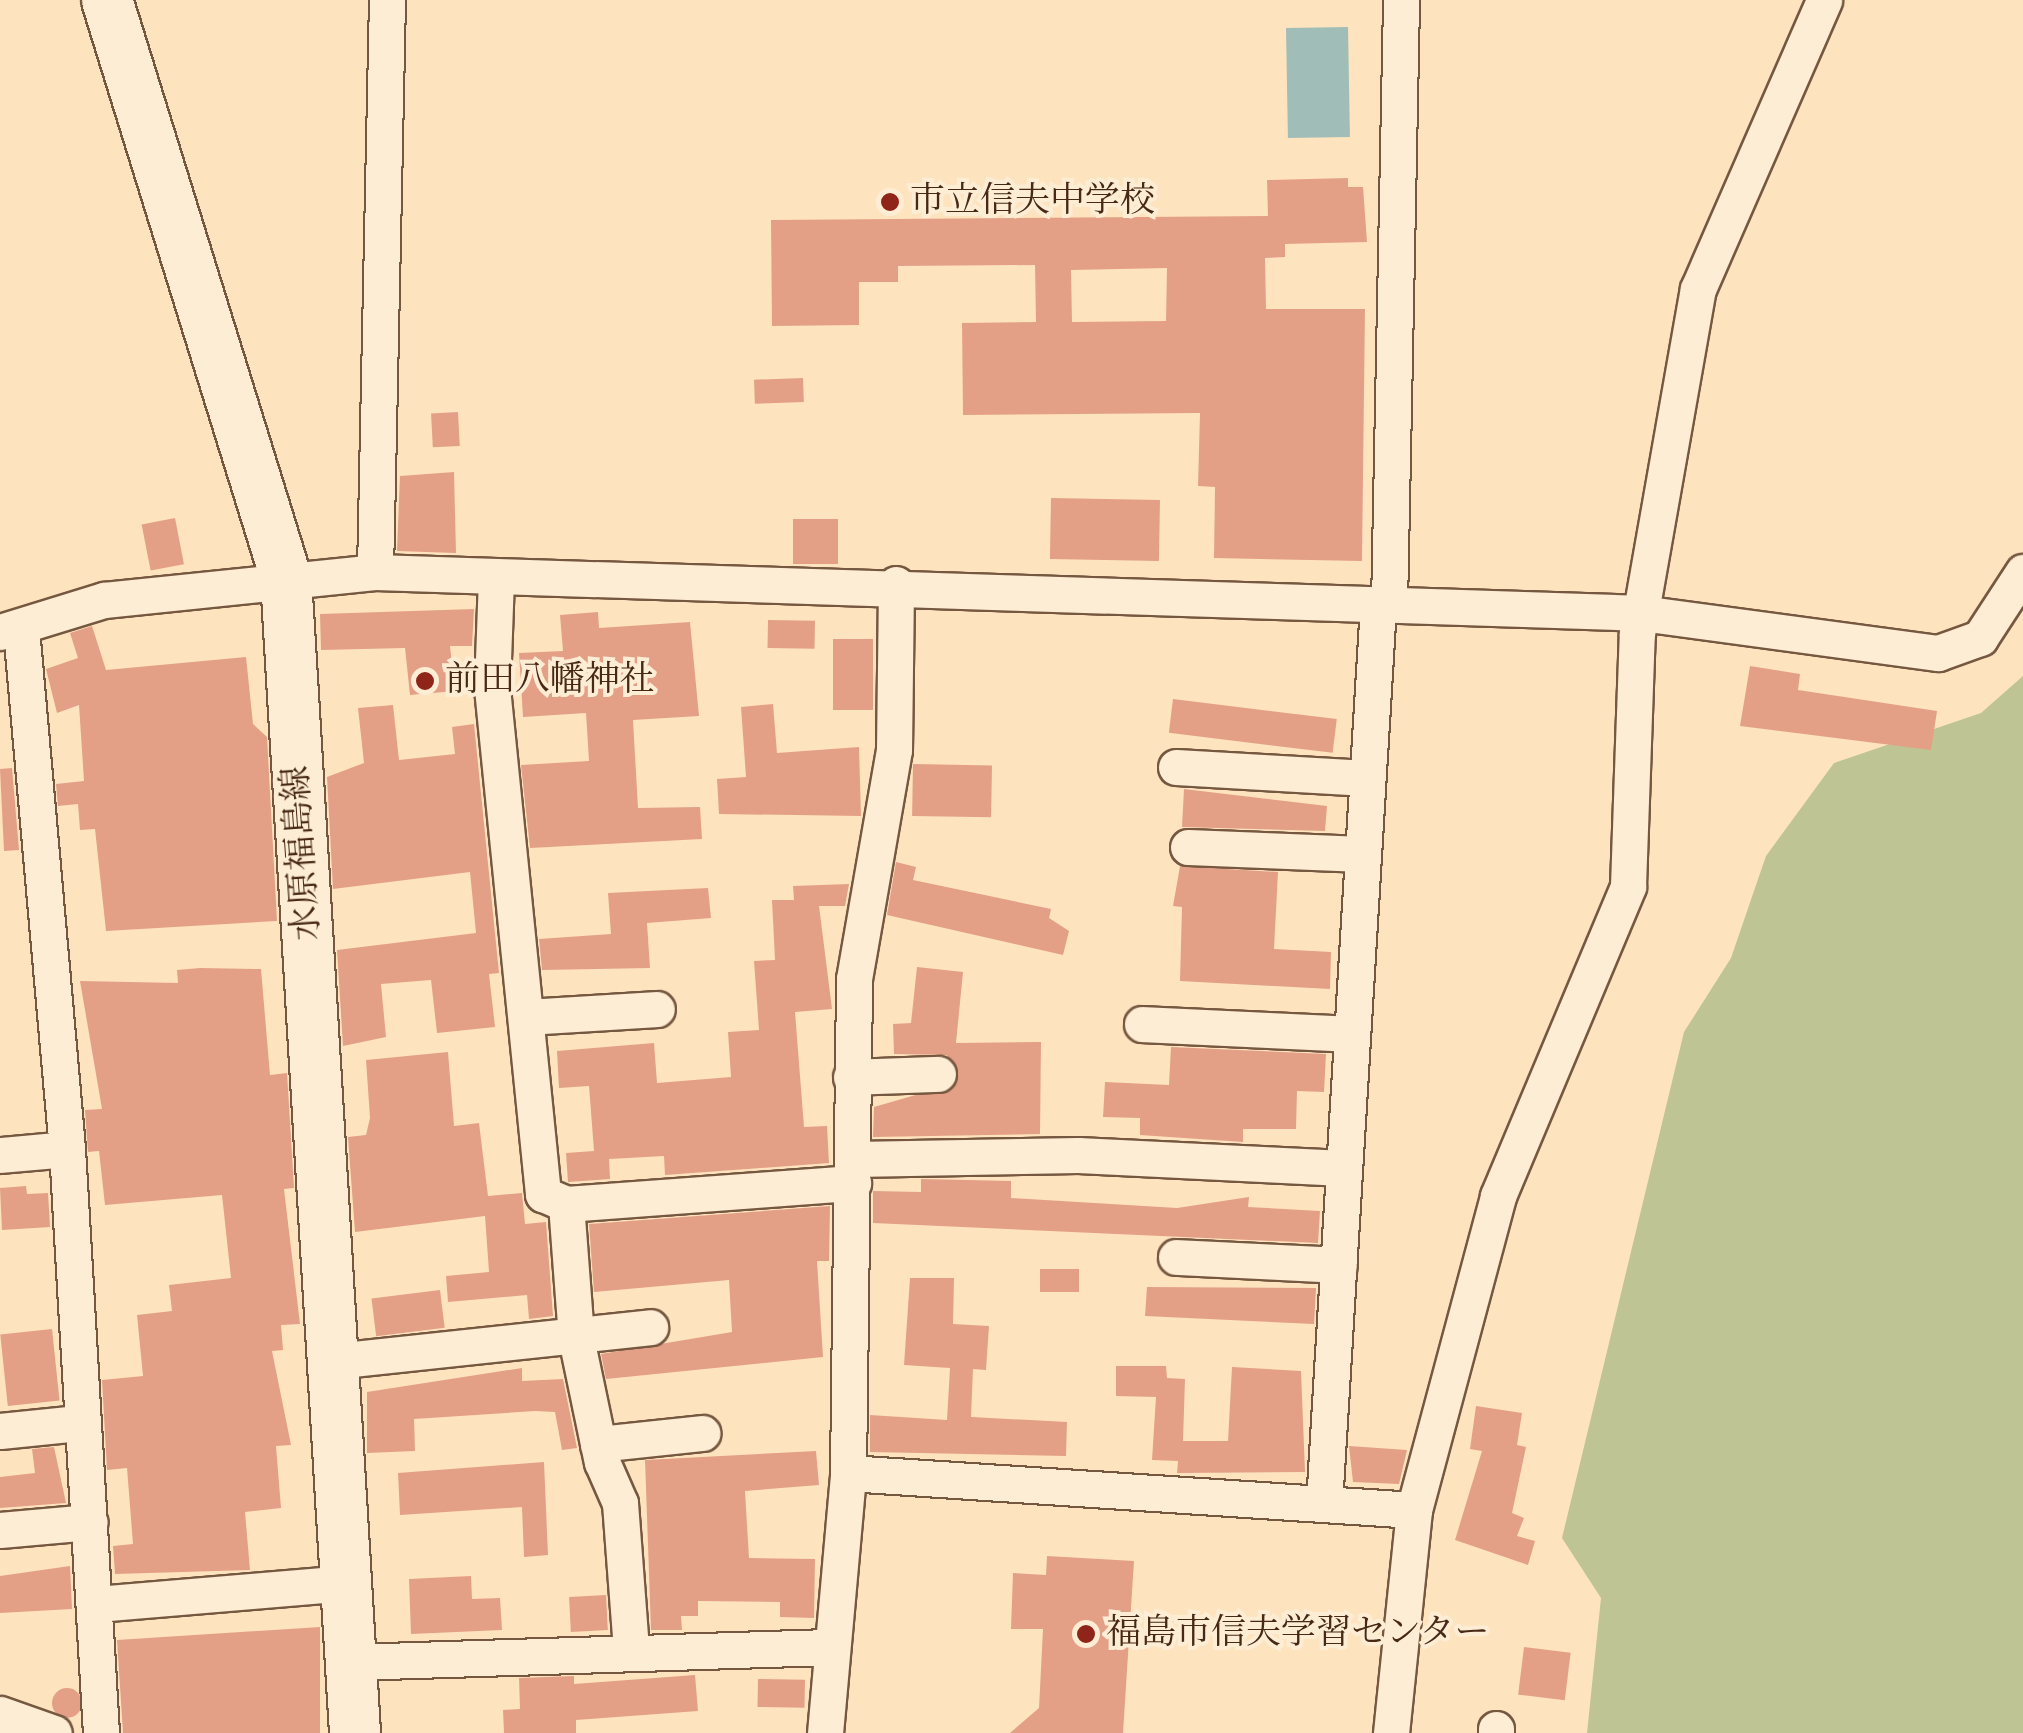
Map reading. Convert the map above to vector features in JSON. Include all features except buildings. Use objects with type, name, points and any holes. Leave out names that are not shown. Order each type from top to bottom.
[{"type":"main road","name":"水原福島線","points":[[107,0],[286,578],[355,1733]]},
{"type":"street","points":[[374,572],[386,0]]},
{"type":"street","points":[[1324,1504],[1363,854],[1383,605],[1400,0]]},
{"type":"street","points":[[1390,1733],[1414,1510],[1513,1146],[1615,933],[1628,886],[1641,613],[1698,290],[1824,0]]},
{"type":"street","points":[[101,1733],[96,1604],[79,1423],[66,1150],[11,631],[104,600],[260,589],[286,578],[374,572],[496,578],[896,584],[1641,613],[1938,652],[1980,638],[2023,572]]},
{"type":"street","points":[[496,578],[492,688],[544,1194],[566,1204],[853,1171],[1078,1155],[1344,1168]]},
{"type":"street","points":[[825,1733],[848,1473],[854,979],[894,750],[896,584]]},
{"type":"street","points":[[1176,767],[1368,778]]},
{"type":"street","points":[[1188,846],[1363,854]]},
{"type":"street","points":[[527,1018],[657,1009]]},
{"type":"street","points":[[1142,1024],[1352,1034]]},
{"type":"street","points":[[851,1077],[938,1074]]},
{"type":"street","points":[[0,1155],[66,1150]]},
{"type":"street","points":[[566,1204],[576,1338],[598,1444],[620,1503],[631,1650]]},
{"type":"street","points":[[1176,1257],[1338,1266]]},
{"type":"street","points":[[334,1361],[576,1338],[650,1327]]},
{"type":"street","points":[[0,1431],[79,1423]]},
{"type":"street","points":[[598,1444],[702,1433]]},
{"type":"street","points":[[848,1473],[1414,1510]]},
{"type":"street","points":[[0,1530],[90,1522]]},
{"type":"street","points":[[96,1604],[346,1582]]},
{"type":"street","points":[[352,1662],[631,1650],[831,1647]]},
{"type":"street","points":[[0,1714],[54,1733]]},
{"type":"green space","points":[[2023,676],[2023,1733],[1587,1733],[1601,1598],[1562,1538],[1684,1032],[1731,958],[1766,856],[1834,763],[1981,713]]},
{"type":"water","points":[[1348,27],[1350,137],[1288,138],[1286,28]]},
{"type":"place","name":"市立信夫中学校","points":[[890,202]]},
{"type":"place","name":"前田八幡神社","points":[[425,681]]},
{"type":"place","name":"福島市信夫学習センター","points":[[1086,1634]]}]
